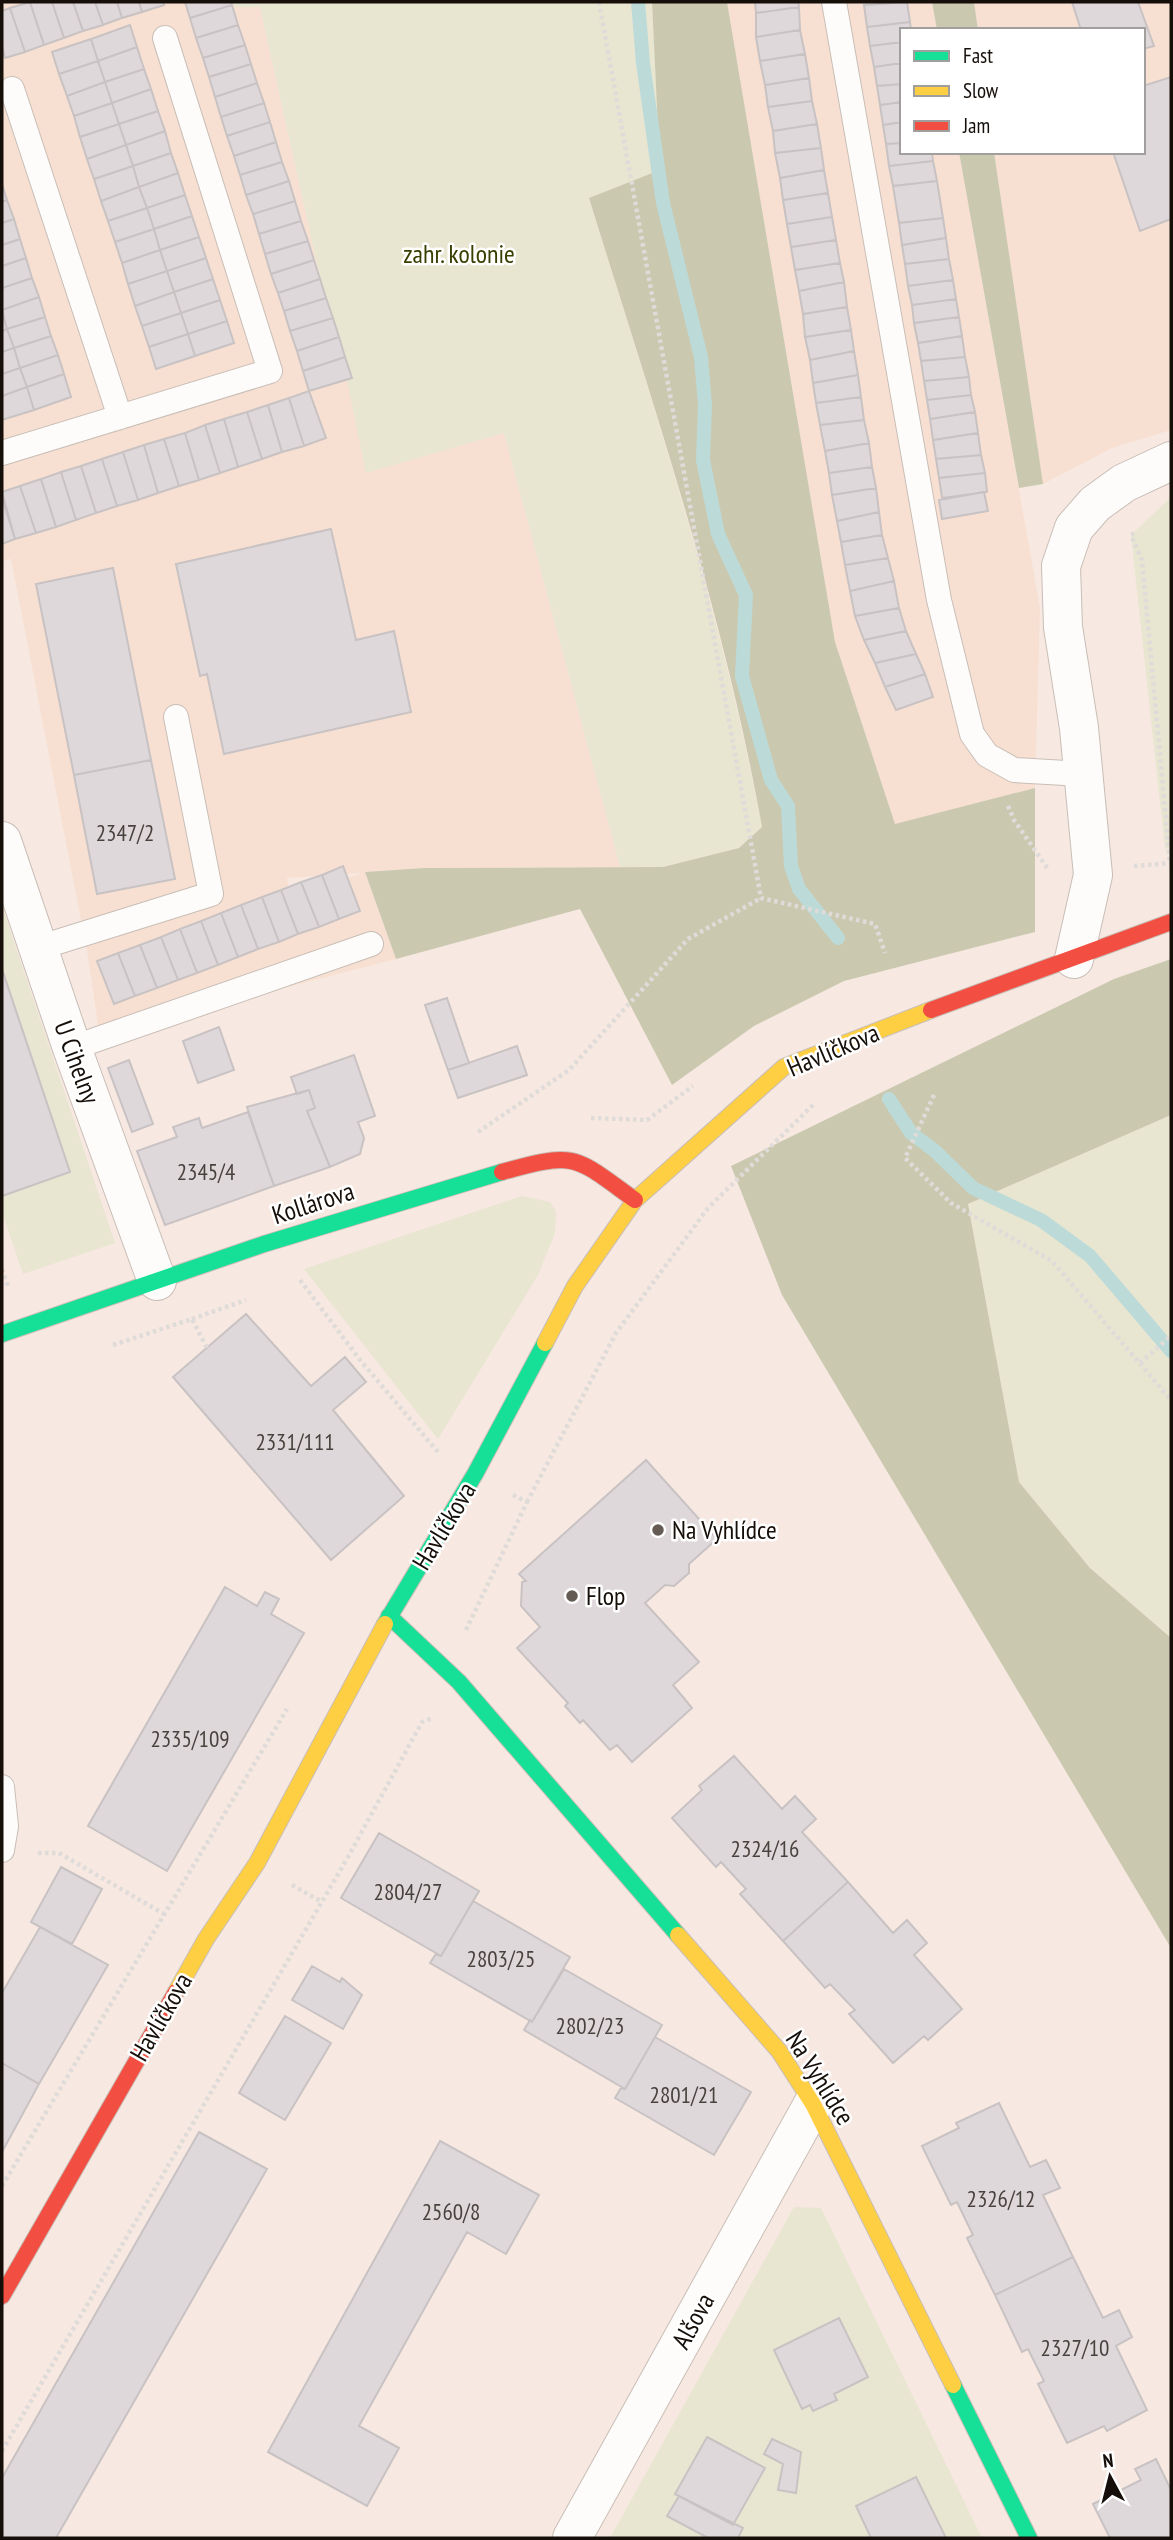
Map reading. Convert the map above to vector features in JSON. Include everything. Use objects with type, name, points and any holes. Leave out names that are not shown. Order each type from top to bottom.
[{"type":"street","points":[[1074,959],[1093,875],[1083,774],[1063,627],[1061,566],[1074,528],[1095,505],[1124,483],[1171,461]]},
{"type":"street","name":"U Cihelny","points":[[2,841],[72,1048],[157,1281]]},
{"type":"street","name":"Havlíčkova","points":[[2,2296],[206,1939],[257,1863],[389,1616],[475,1474],[575,1286],[635,1200],[784,1067],[1009,980],[1074,959],[1171,922]]},
{"type":"street","name":"Kollárova","points":[[2,1334],[426,1193],[553,1158],[582,1162],[635,1200]]},
{"type":"street","name":"Na Vyhlídce","points":[[389,1616],[446,1670],[779,2051],[813,2104],[1029,2538]]},
{"type":"street","name":"Alšova","points":[[572,2538],[813,2104]]},
{"type":"lane","points":[[834,2],[939,600],[972,734],[987,755],[1014,769],[1083,774]]},
{"type":"lane","points":[[2,453],[270,371],[165,38]]},
{"type":"lane","points":[[12,89],[120,417]]},
{"type":"lane","points":[[38,948],[211,894],[177,717]]},
{"type":"lane","points":[[72,1048],[371,944]]},
{"type":"lane","points":[[2,1787],[6,1826],[2,1850]]},
{"type":"path","points":[[599,2],[761,898]]},
{"type":"path","points":[[1132,535],[1142,560],[1170,863]]},
{"type":"path","points":[[1009,766],[1004,789],[1008,805],[1014,820],[1048,870]]},
{"type":"path","points":[[472,1136],[569,1070],[688,939],[761,898],[875,924],[885,953]]},
{"type":"path","points":[[934,1094],[905,1158],[951,1203],[1052,1261],[1171,1399]]},
{"type":"path","points":[[2,2451],[348,1857],[422,1722],[527,1502],[616,1334],[708,1208],[824,1095]]},
{"type":"path","points":[[289,1284],[301,1279],[360,1360],[439,1454],[527,1502]]},
{"type":"path","points":[[102,1349],[253,1297]]},
{"type":"path","points":[[192,1319],[207,1348]]},
{"type":"path","points":[[1140,1363],[1171,1336]]},
{"type":"path","points":[[2,2186],[289,1705]]},
{"type":"path","points":[[422,1722],[434,1718],[445,1723]]},
{"type":"path","points":[[36,1853],[59,1853],[164,1914]]},
{"type":"shaded area","points":[[2,2],[234,2],[235,7],[260,7],[324,295],[352,378],[366,472],[504,433],[620,867],[424,868],[365,872],[396,959],[272,991],[102,1051],[87,951],[11,559],[2,561]],"holes":[[[360,874],[289,895],[287,878]]]},
{"type":"shaded area","points":[[652,2],[727,2],[835,642],[895,824],[1035,788],[1035,932],[844,981],[754,1026],[672,1085],[580,909],[396,959],[365,872],[424,868],[663,867],[739,848],[762,827],[728,668],[707,589],[662,432],[589,198],[660,170]]},
{"type":"shaded area","points":[[727,2],[932,2],[937,28],[900,28],[900,154],[959,154],[1040,608],[1035,788],[895,825],[835,642]]},
{"type":"shaded area","points":[[932,2],[974,2],[978,28],[937,28]]},
{"type":"shaded area","points":[[974,2],[1171,2],[1171,430],[1112,448],[1043,484],[994,154],[1145,154],[1145,28],[978,28]]},
{"type":"shaded area","points":[[959,154],[994,154],[1043,484],[1019,488]]},
{"type":"shaded area","points":[[1171,959],[1171,1115],[968,1204],[1019,1482],[1090,1568],[1171,1638],[1171,1948],[782,1295],[731,1166],[1114,979]]},
{"type":"green space","name":"zahr. kolonie","points":[[234,2],[652,2],[661,170],[589,198],[707,589],[746,747],[762,827],[739,848],[663,867],[620,867],[504,433],[366,473],[347,381],[352,378],[324,295],[260,7],[235,7]]},
{"type":"green space","points":[[1171,497],[1171,848],[1165,849],[1131,535]]},
{"type":"green space","points":[[2,906],[115,1243],[23,1274],[2,1212],[2,1196],[70,1172],[2,969]]},
{"type":"green space","points":[[1171,1115],[1171,1638],[1090,1568],[1019,1482],[968,1204]]},
{"type":"green space","points":[[522,1196],[550,1202],[556,1211],[555,1233],[538,1275],[438,1439],[304,1269]]},
{"type":"green space","points":[[794,2207],[821,2208],[982,2538],[610,2538]]},
{"type":"building","points":[[30,2],[44,45],[25,52],[10,8]]},
{"type":"building","points":[[30,2],[52,2],[64,38],[44,45]]},
{"type":"building","points":[[52,2],[73,2],[83,31],[64,38]]},
{"type":"building","points":[[73,2],[95,2],[103,25],[83,31]]},
{"type":"building","points":[[95,2],[117,2],[122,18],[103,25]]},
{"type":"building","points":[[117,2],[139,2],[142,12],[122,18]]},
{"type":"building","points":[[139,2],[163,2],[164,5],[142,12]]},
{"type":"building","points":[[185,2],[231,2],[232,5],[190,18]]},
{"type":"building","points":[[755,2],[798,2],[799,7],[756,13]]},
{"type":"building","points":[[907,2],[910,22],[867,27],[864,5]]},
{"type":"building","points":[[1072,2],[1138,2],[1154,46],[1145,48],[1145,28],[1080,28]]},
{"type":"building","points":[[232,5],[238,25],[196,38],[190,18]]},
{"type":"building","points":[[799,7],[800,30],[756,37],[756,13]]},
{"type":"building","points":[[10,8],[25,52],[5,58],[2,47],[2,11]]},
{"type":"building","points":[[910,22],[911,28],[900,28],[900,42],[870,46],[867,27]]},
{"type":"building","points":[[130,25],[137,47],[98,61],[91,39]]},
{"type":"building","points":[[238,25],[245,45],[203,58],[196,38]]},
{"type":"building","points":[[800,30],[805,54],[760,61],[756,37]]},
{"type":"building","points":[[91,39],[98,61],[59,74],[52,52]]},
{"type":"building","points":[[900,42],[900,63],[874,67],[870,46]]},
{"type":"building","points":[[245,45],[251,64],[209,77],[203,58]]},
{"type":"building","points":[[137,47],[144,69],[105,82],[98,61]]},
{"type":"building","points":[[805,54],[809,78],[765,85],[760,61]]},
{"type":"building","points":[[98,61],[105,82],[67,96],[59,74]]},
{"type":"building","points":[[900,63],[900,84],[877,86],[874,67]]},
{"type":"building","points":[[251,64],[257,83],[215,97],[209,77]]},
{"type":"building","points":[[144,69],[151,89],[112,103],[105,82]]},
{"type":"building","points":[[1171,77],[1171,219],[1140,231],[1114,154],[1145,154],[1145,85]]},
{"type":"building","points":[[809,78],[812,101],[768,107],[765,85]]},
{"type":"building","points":[[105,82],[112,103],[74,116],[67,96]]},
{"type":"building","points":[[257,83],[264,103],[221,117],[215,97]]},
{"type":"building","points":[[900,84],[900,102],[880,105],[877,86]]},
{"type":"building","points":[[151,89],[158,111],[119,124],[112,103]]},
{"type":"building","points":[[812,101],[817,124],[773,131],[768,107]]},
{"type":"building","points":[[900,102],[900,122],[883,125],[880,105]]},
{"type":"building","points":[[112,103],[119,124],[80,137],[74,116]]},
{"type":"building","points":[[264,103],[270,122],[227,136],[221,117]]},
{"type":"building","points":[[158,111],[165,131],[126,145],[119,124]]},
{"type":"building","points":[[270,122],[276,142],[234,156],[227,136]]},
{"type":"building","points":[[900,122],[900,143],[886,144],[883,125]]},
{"type":"building","points":[[119,124],[126,145],[87,159],[80,137]]},
{"type":"building","points":[[817,124],[821,148],[775,153],[773,131]]},
{"type":"building","points":[[165,131],[171,153],[133,166],[126,145]]},
{"type":"building","points":[[276,142],[282,162],[240,175],[234,156]]},
{"type":"building","points":[[900,143],[900,154],[932,154],[933,161],[889,166],[886,144]]},
{"type":"building","points":[[126,145],[133,166],[94,179],[87,159]]},
{"type":"building","points":[[821,148],[824,170],[780,178],[775,153]]},
{"type":"building","points":[[171,153],[178,173],[139,187],[133,166]]},
{"type":"building","points":[[933,161],[937,181],[893,186],[889,166]]},
{"type":"building","points":[[282,162],[289,181],[246,195],[240,175]]},
{"type":"building","points":[[133,166],[139,187],[101,201],[94,179]]},
{"type":"building","points":[[824,170],[828,193],[783,200],[780,178]]},
{"type":"building","points":[[178,173],[185,195],[147,208],[139,187]]},
{"type":"building","points":[[289,181],[295,201],[253,214],[246,195]]},
{"type":"building","points":[[937,181],[943,218],[899,223],[893,186]]},
{"type":"building","points":[[2,184],[7,200],[2,202]]},
{"type":"building","points":[[139,187],[147,208],[108,221],[101,201]]},
{"type":"building","points":[[828,193],[832,217],[787,224],[783,200]]},
{"type":"building","points":[[185,195],[192,216],[154,229],[147,208]]},
{"type":"building","points":[[7,200],[14,219],[2,223],[2,202]]},
{"type":"building","points":[[295,201],[301,221],[259,234],[253,214]]},
{"type":"building","points":[[147,208],[154,229],[115,242],[108,221]]},
{"type":"building","points":[[192,216],[199,237],[160,250],[154,229]]},
{"type":"building","points":[[832,217],[836,240],[791,247],[787,224]]},
{"type":"building","points":[[943,218],[946,238],[902,245],[899,223]]},
{"type":"building","points":[[14,219],[20,239],[2,245],[2,223]]},
{"type":"building","points":[[301,221],[308,241],[265,254],[259,234]]},
{"type":"building","points":[[154,229],[160,250],[122,263],[115,242]]},
{"type":"building","points":[[199,237],[206,258],[167,271],[160,250]]},
{"type":"building","points":[[946,238],[949,259],[905,264],[902,245]]},
{"type":"building","points":[[20,239],[26,258],[2,266],[2,245]]},
{"type":"building","points":[[836,240],[840,263],[795,270],[791,247]]},
{"type":"building","points":[[308,241],[314,260],[271,274],[265,254]]},
{"type":"building","points":[[160,250],[167,271],[128,284],[122,263]]},
{"type":"building","points":[[26,258],[32,278],[2,288],[2,266]]},
{"type":"building","points":[[206,258],[213,279],[174,292],[167,271]]},
{"type":"building","points":[[949,259],[953,280],[908,286],[905,264]]},
{"type":"building","points":[[314,260],[320,279],[278,293],[271,274]]},
{"type":"building","points":[[840,263],[844,282],[799,291],[795,270]]},
{"type":"building","points":[[167,271],[174,292],[135,306],[128,284]]},
{"type":"building","points":[[32,278],[39,297],[2,310],[2,288]]},
{"type":"building","points":[[213,279],[220,300],[181,313],[174,292]]},
{"type":"building","points":[[320,279],[326,298],[284,311],[278,293]]},
{"type":"building","points":[[953,280],[956,299],[912,305],[908,286]]},
{"type":"building","points":[[844,282],[847,307],[803,314],[799,291]]},
{"type":"building","points":[[174,292],[181,313],[142,326],[135,306]]},
{"type":"building","points":[[39,297],[45,317],[7,329],[2,310]]},
{"type":"building","points":[[326,298],[333,318],[290,331],[284,311]]},
{"type":"building","points":[[956,299],[959,317],[914,323],[912,305]]},
{"type":"building","points":[[220,300],[227,321],[188,334],[181,313]]},
{"type":"building","points":[[847,307],[851,330],[805,337],[803,314]]},
{"type":"building","points":[[2,312],[7,329],[2,331]]},
{"type":"building","points":[[181,313],[188,334],[149,347],[142,326]]},
{"type":"building","points":[[45,317],[51,336],[14,348],[7,329]]},
{"type":"building","points":[[959,317],[962,336],[918,343],[914,323]]},
{"type":"building","points":[[333,318],[339,337],[297,351],[290,331]]},
{"type":"building","points":[[227,321],[234,343],[195,356],[188,334]]},
{"type":"building","points":[[7,329],[14,348],[2,352],[2,331]]},
{"type":"building","points":[[851,330],[854,351],[810,360],[805,337]]},
{"type":"building","points":[[188,334],[195,356],[156,369],[149,347]]},
{"type":"building","points":[[51,336],[58,355],[20,368],[14,348]]},
{"type":"building","points":[[962,336],[965,357],[921,361],[918,343]]},
{"type":"building","points":[[339,337],[345,357],[303,371],[297,351]]},
{"type":"building","points":[[14,348],[20,368],[2,374],[2,352]]},
{"type":"building","points":[[854,351],[858,375],[813,383],[810,360]]},
{"type":"building","points":[[58,355],[64,374],[27,387],[20,368]]},
{"type":"building","points":[[345,357],[352,378],[309,391],[303,371]]},
{"type":"building","points":[[965,357],[969,377],[924,381],[921,361]]},
{"type":"building","points":[[20,368],[27,387],[2,396],[2,374]]},
{"type":"building","points":[[64,374],[71,397],[34,410],[27,387]]},
{"type":"building","points":[[858,375],[861,397],[816,403],[813,383]]},
{"type":"building","points":[[969,377],[971,395],[927,400],[924,381]]},
{"type":"building","points":[[27,387],[34,410],[2,420],[2,396]]},
{"type":"building","points":[[309,391],[326,438],[304,446],[289,398]]},
{"type":"building","points":[[971,395],[975,412],[930,419],[927,400]]},
{"type":"building","points":[[861,397],[864,420],[820,425],[816,403]]},
{"type":"building","points":[[289,398],[304,446],[282,452],[268,405]]},
{"type":"building","points":[[268,405],[282,452],[262,459],[247,412]]},
{"type":"building","points":[[247,412],[262,459],[238,467],[224,419]]},
{"type":"building","points":[[975,412],[978,433],[933,440],[930,419]]},
{"type":"building","points":[[224,419],[238,467],[220,473],[205,425]]},
{"type":"building","points":[[864,420],[869,443],[825,451],[820,425]]},
{"type":"building","points":[[205,425],[220,473],[199,480],[185,433]]},
{"type":"building","points":[[185,433],[199,480],[179,486],[164,439]]},
{"type":"building","points":[[978,433],[981,455],[936,459],[933,440]]},
{"type":"building","points":[[164,439],[179,486],[158,493],[144,445]]},
{"type":"building","points":[[869,443],[872,467],[829,473],[825,451]]},
{"type":"building","points":[[144,445],[158,493],[138,500],[123,452]]},
{"type":"building","points":[[123,452],[138,500],[117,506],[102,459]]},
{"type":"building","points":[[981,455],[985,473],[939,478],[936,459]]},
{"type":"building","points":[[102,459],[117,506],[96,513],[81,466]]},
{"type":"building","points":[[81,466],[96,513],[76,520],[61,472]]},
{"type":"building","points":[[872,467],[876,488],[832,495],[829,473]]},
{"type":"building","points":[[61,472],[76,520],[56,527],[41,479]]},
{"type":"building","points":[[985,473],[987,492],[942,498],[939,478]]},
{"type":"building","points":[[41,479],[56,527],[36,533],[20,486]]},
{"type":"building","points":[[20,486],[36,533],[15,539],[2,492]]},
{"type":"building","points":[[876,488],[879,512],[837,521],[832,495]]},
{"type":"building","points":[[984,492],[988,511],[942,519],[939,500]]},
{"type":"building","points":[[2,498],[15,539],[2,544]]},
{"type":"building","points":[[879,512],[882,535],[841,542],[837,521]]},
{"type":"building","points":[[331,529],[356,640],[394,631],[411,712],[224,754],[207,674],[200,676],[176,564]]},
{"type":"building","points":[[882,535],[888,558],[845,565],[841,542]]},
{"type":"building","points":[[888,558],[894,581],[850,591],[845,565]]},
{"type":"building","points":[[113,568],[151,760],[74,775],[36,584]]},
{"type":"building","points":[[894,581],[899,608],[855,616],[850,591]]},
{"type":"building","points":[[899,608],[906,631],[864,640],[855,616]]},
{"type":"building","points":[[906,631],[916,654],[875,663],[864,640]]},
{"type":"building","points":[[916,654],[925,674],[885,687],[875,663]]},
{"type":"building","points":[[925,674],[933,697],[896,710],[885,687]]},
{"type":"building","points":[[151,760],[175,879],[97,894],[74,775]]},
{"type":"building","points":[[343,866],[360,911],[339,919],[322,875]]},
{"type":"building","points":[[322,875],[339,919],[319,927],[301,882]]},
{"type":"building","points":[[301,882],[319,927],[298,934],[281,890]]},
{"type":"building","points":[[281,890],[298,934],[279,942],[262,897]]},
{"type":"building","points":[[262,897],[279,942],[258,949],[241,905]]},
{"type":"building","points":[[241,905],[258,949],[238,957],[221,913]]},
{"type":"building","points":[[221,913],[238,957],[218,965],[201,921]]},
{"type":"building","points":[[201,921],[218,965],[197,973],[180,929]]},
{"type":"building","points":[[180,929],[197,973],[178,980],[161,937]]},
{"type":"building","points":[[161,937],[178,980],[157,988],[140,945]]},
{"type":"building","points":[[140,945],[157,988],[135,996],[118,953]]},
{"type":"building","points":[[118,953],[135,996],[114,1004],[97,961]]},
{"type":"building","points":[[2,969],[70,1172],[2,1196]]},
{"type":"building","points":[[447,998],[469,1063],[448,1070],[425,1005]]},
{"type":"building","points":[[219,1027],[234,1070],[198,1083],[183,1041]]},
{"type":"building","points":[[517,1046],[527,1075],[458,1098],[448,1070]]},
{"type":"building","points":[[354,1055],[375,1116],[358,1122],[364,1138],[360,1154],[330,1167],[307,1111],[315,1108],[309,1090],[297,1094],[291,1077]]},
{"type":"building","points":[[129,1060],[153,1124],[132,1132],[108,1068]]},
{"type":"building","points":[[309,1090],[315,1108],[307,1111],[330,1167],[274,1186],[247,1107]]},
{"type":"building","points":[[248,1112],[274,1186],[165,1225],[137,1151],[177,1137],[173,1127],[199,1118],[202,1128]]},
{"type":"building","points":[[246,1314],[311,1386],[345,1357],[366,1382],[333,1410],[404,1496],[331,1560],[173,1377]]},
{"type":"building","points":[[646,1460],[717,1539],[689,1564],[689,1573],[674,1586],[665,1585],[645,1603],[699,1662],[673,1685],[692,1708],[632,1762],[617,1745],[610,1750],[583,1720],[580,1723],[565,1706],[568,1703],[517,1648],[540,1627],[521,1606],[522,1582],[526,1581],[519,1574]]},
{"type":"building","points":[[225,1587],[257,1606],[265,1592],[279,1599],[271,1614],[304,1633],[167,1871],[88,1826]]},
{"type":"building","points":[[734,1756],[782,1809],[795,1796],[816,1819],[802,1832],[848,1882],[783,1941],[740,1894],[746,1889],[721,1862],[716,1867],[672,1818],[702,1790],[699,1786]]},
{"type":"building","points":[[379,1833],[479,1891],[441,1956],[341,1898]]},
{"type":"building","points":[[61,1867],[102,1889],[72,1944],[31,1922]]},
{"type":"building","points":[[848,1882],[893,1933],[907,1920],[927,1943],[914,1955],[962,2009],[928,2040],[924,2036],[893,2063],[849,2014],[855,2010],[830,1984],[825,1988],[783,1941]]},
{"type":"building","points":[[473,1901],[570,1957],[532,2022],[430,1963],[436,1954],[441,1956]]},
{"type":"building","points":[[40,1927],[108,1965],[39,2084],[2,2063],[2,1993]]},
{"type":"building","points":[[312,1966],[340,1982],[342,1978],[362,1995],[343,2029],[292,2000]]},
{"type":"building","points":[[564,1969],[662,2025],[625,2089],[524,2030],[530,2020],[532,2022]]},
{"type":"building","points":[[285,2016],[331,2043],[285,2120],[239,2093]]},
{"type":"building","points":[[655,2037],[751,2092],[714,2155],[615,2098],[621,2088],[625,2089]]},
{"type":"building","points":[[2,2063],[39,2084],[2,2152]]},
{"type":"building","points":[[999,2103],[1030,2167],[1046,2160],[1060,2188],[1043,2195],[1073,2257],[995,2295],[967,2238],[973,2235],[957,2202],[951,2205],[922,2146],[959,2128],[956,2123]]},
{"type":"building","points":[[199,2132],[267,2169],[56,2538],[2,2538],[2,2478]]},
{"type":"building","points":[[440,2141],[539,2195],[506,2254],[467,2232],[359,2426],[399,2448],[367,2506],[268,2452]]},
{"type":"building","points":[[1073,2257],[1103,2318],[1119,2310],[1132,2337],[1116,2346],[1147,2410],[1107,2431],[1104,2426],[1067,2443],[1038,2384],[1044,2381],[1028,2349],[1022,2352],[995,2295]]},
{"type":"building","points":[[839,2318],[868,2377],[834,2394],[837,2400],[813,2411],[810,2405],[802,2409],[774,2350]]},
{"type":"building","points":[[707,2437],[765,2468],[733,2525],[675,2494]]},
{"type":"building","points":[[772,2439],[801,2452],[796,2493],[778,2490],[783,2464],[764,2454]]},
{"type":"building","points":[[1156,2459],[1171,2490],[1171,2538],[1110,2538],[1093,2504],[1141,2480],[1135,2469]]},
{"type":"building","points":[[916,2477],[946,2538],[871,2538],[856,2506]]},
{"type":"building","points":[[679,2496],[743,2528],[738,2538],[708,2538],[667,2516]]},
{"type":"waterway","points":[[638,2],[643,63],[663,203],[701,357],[705,405],[703,460],[718,534],[746,595],[742,676],[771,780],[788,806],[791,866],[799,889],[838,938]]},
{"type":"waterway","points":[[889,1099],[911,1133],[935,1151],[973,1188],[1041,1220],[1090,1256],[1171,1351]]},
{"type":"traffic: fast","points":[[2,1334],[264,1244],[502,1172]]},
{"type":"traffic: fast","points":[[385,1624],[475,1474],[545,1343]]},
{"type":"traffic: fast","points":[[389,1616],[459,1682],[678,1935]]},
{"type":"traffic: fast","points":[[953,2385],[1029,2538]]},
{"type":"traffic: slow","points":[[545,1343],[575,1286],[635,1200],[784,1067],[931,1010]]},
{"type":"traffic: slow","points":[[176,1992],[206,1939],[257,1863],[385,1624]]},
{"type":"traffic: slow","points":[[678,1935],[779,2051],[813,2104],[953,2385]]},
{"type":"traffic: jam","points":[[931,1010],[1171,922]]},
{"type":"traffic: jam","points":[[502,1172],[546,1161],[574,1162],[599,1174],[635,1200]]},
{"type":"traffic: jam","points":[[2,2296],[176,1992]]},
{"type":"place","name":"Na Vyhlídce","points":[[658,1530]]},
{"type":"place","name":"Flop","points":[[572,1596]]}]
